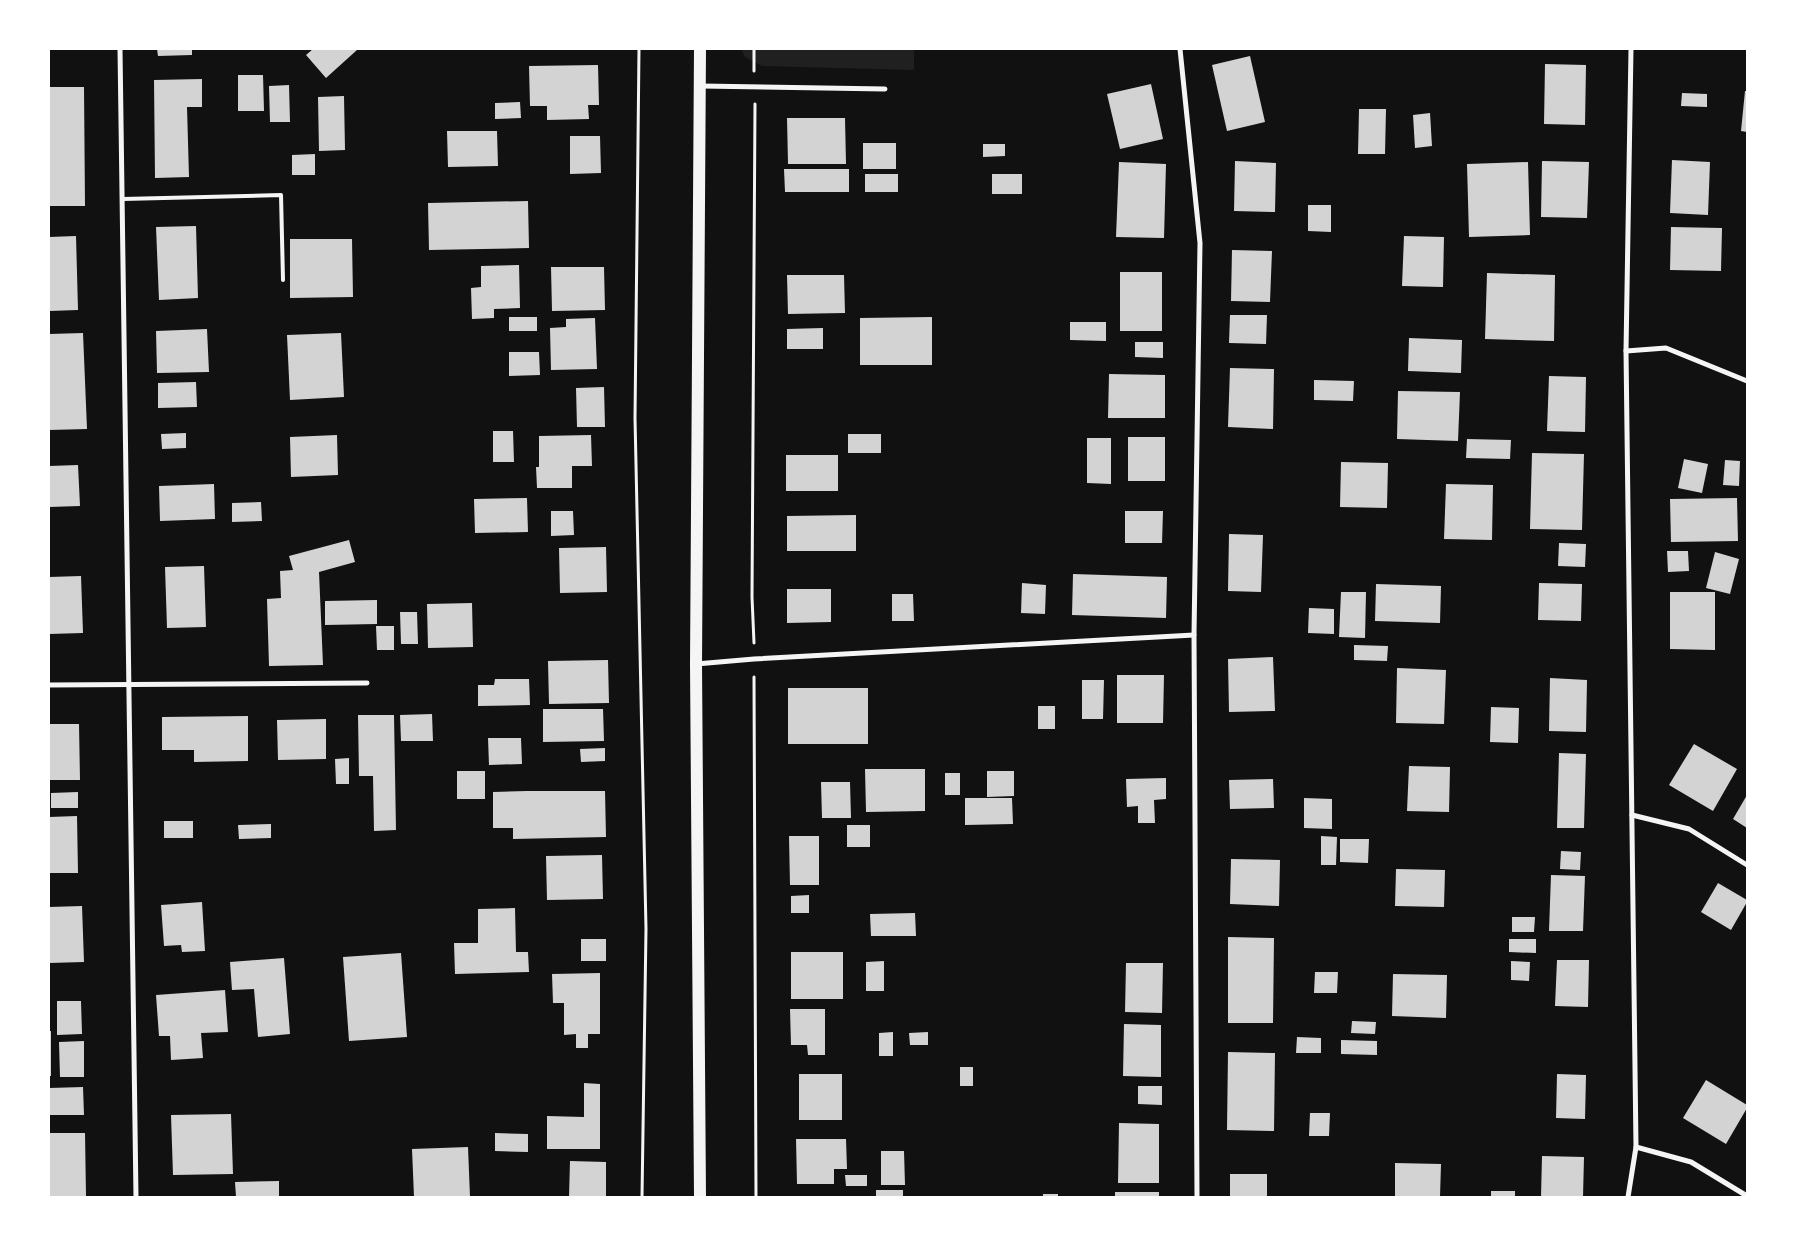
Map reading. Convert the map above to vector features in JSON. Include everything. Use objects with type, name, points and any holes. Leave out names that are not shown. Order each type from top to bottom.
[{"type":"main road","points":[[700,49],[696,664],[700,1197]]},
{"type":"street","points":[[120,49],[136,1197]]},
{"type":"street","points":[[1180,49],[1200,243],[1194,635],[1197,1197]]},
{"type":"street","points":[[1628,1197],[1636,1147],[1626,351],[1631,49]]},
{"type":"street","points":[[701,86],[885,89]]},
{"type":"street","points":[[1626,351],[1666,348],[1747,381]]},
{"type":"street","points":[[696,664],[754,659],[1194,635]]},
{"type":"street","points":[[49,685],[367,683]]},
{"type":"street","points":[[1632,815],[1688,829],[1747,865]]},
{"type":"street","points":[[1636,1147],[1691,1162],[1747,1196]]},
{"type":"lane","points":[[123,199],[281,195],[283,280]]},
{"type":"path","points":[[639,49],[635,418],[646,929],[642,1197]]},
{"type":"path","points":[[754,49],[752,597],[754,659],[756,1197]]},
{"type":"shaded area","points":[[741,49],[914,49],[914,70],[762,66],[745,57]]},
{"type":"building","points":[[157,49],[192,49],[192,55],[158,56]]},
{"type":"building","points":[[313,49],[357,50],[326,78],[306,55]]},
{"type":"building","points":[[1250,56],[1265,122],[1227,131],[1212,65]]},
{"type":"building","points":[[1545,64],[1586,65],[1585,125],[1544,124]]},
{"type":"building","points":[[598,65],[599,105],[588,105],[589,119],[547,120],[547,106],[530,106],[529,66]]},
{"type":"building","points":[[238,75],[263,75],[264,111],[238,111]]},
{"type":"building","points":[[202,79],[202,107],[187,107],[189,177],[155,178],[154,80]]},
{"type":"building","points":[[1151,84],[1163,139],[1120,149],[1107,94]]},
{"type":"building","points":[[289,85],[290,122],[270,122],[269,86]]},
{"type":"building","points":[[49,87],[84,87],[85,206],[49,206]]},
{"type":"building","points":[[1745,91],[1747,91],[1747,132],[1741,131]]},
{"type":"building","points":[[1682,93],[1707,94],[1707,107],[1681,106]]},
{"type":"building","points":[[344,96],[345,150],[319,151],[318,97]]},
{"type":"building","points":[[520,102],[521,118],[495,119],[495,103]]},
{"type":"building","points":[[1359,109],[1386,109],[1385,154],[1358,154]]},
{"type":"building","points":[[1430,113],[1432,146],[1415,148],[1413,115]]},
{"type":"building","points":[[787,118],[845,118],[846,164],[788,164]]},
{"type":"building","points":[[447,131],[497,131],[498,166],[448,167]]},
{"type":"building","points":[[570,136],[600,136],[601,173],[570,174]]},
{"type":"building","points":[[863,143],[896,143],[896,169],[863,169]]},
{"type":"building","points":[[983,144],[1005,144],[1005,156],[983,157]]},
{"type":"building","points":[[315,154],[315,175],[292,175],[292,155]]},
{"type":"building","points":[[1672,160],[1710,162],[1708,215],[1670,213]]},
{"type":"building","points":[[1235,161],[1276,163],[1275,212],[1234,211]]},
{"type":"building","points":[[1542,161],[1589,162],[1587,218],[1541,217]]},
{"type":"building","points":[[1119,162],[1166,164],[1164,238],[1116,237]]},
{"type":"building","points":[[1528,162],[1530,235],[1469,237],[1467,164]]},
{"type":"building","points":[[784,169],[849,169],[849,192],[785,192]]},
{"type":"building","points":[[865,174],[898,174],[898,192],[865,192]]},
{"type":"building","points":[[992,174],[1022,174],[1022,194],[992,194]]},
{"type":"building","points":[[528,201],[529,248],[429,250],[428,203]]},
{"type":"building","points":[[1308,205],[1331,205],[1331,232],[1308,231]]},
{"type":"building","points":[[196,226],[198,298],[159,300],[156,227]]},
{"type":"building","points":[[1671,227],[1722,228],[1721,271],[1670,270]]},
{"type":"building","points":[[76,236],[78,310],[49,311],[49,237]]},
{"type":"building","points":[[1404,236],[1444,237],[1443,287],[1402,286]]},
{"type":"building","points":[[290,239],[352,239],[353,297],[290,298]]},
{"type":"building","points":[[1232,250],[1272,251],[1270,302],[1231,301]]},
{"type":"building","points":[[519,265],[520,308],[494,309],[494,318],[472,319],[471,288],[481,287],[481,266]]},
{"type":"building","points":[[551,267],[604,267],[605,310],[552,311]]},
{"type":"building","points":[[1120,272],[1162,272],[1162,331],[1120,331]]},
{"type":"building","points":[[1487,273],[1555,275],[1554,341],[1485,339]]},
{"type":"building","points":[[787,275],[844,275],[845,313],[788,314]]},
{"type":"building","points":[[1230,315],[1267,315],[1266,344],[1229,343]]},
{"type":"building","points":[[509,317],[537,317],[537,331],[509,331]]},
{"type":"building","points":[[932,317],[932,365],[860,365],[860,318]]},
{"type":"building","points":[[595,318],[597,369],[551,370],[550,328],[566,327],[566,319]]},
{"type":"building","points":[[1070,322],[1106,322],[1106,341],[1070,340]]},
{"type":"building","points":[[823,328],[823,349],[787,349],[787,329]]},
{"type":"building","points":[[207,329],[209,372],[157,373],[156,331]]},
{"type":"building","points":[[83,333],[87,429],[49,430],[49,334]]},
{"type":"building","points":[[341,333],[344,397],[290,400],[287,335]]},
{"type":"building","points":[[1409,338],[1462,340],[1461,373],[1408,371]]},
{"type":"building","points":[[1135,342],[1163,342],[1163,358],[1135,357]]},
{"type":"building","points":[[509,352],[539,352],[540,375],[509,376]]},
{"type":"building","points":[[1230,368],[1274,369],[1273,429],[1228,427]]},
{"type":"building","points":[[1109,374],[1165,375],[1165,418],[1108,418]]},
{"type":"building","points":[[1549,376],[1586,377],[1585,432],[1547,431]]},
{"type":"building","points":[[1314,380],[1354,381],[1353,401],[1314,400]]},
{"type":"building","points":[[196,382],[197,407],[158,408],[158,383]]},
{"type":"building","points":[[604,387],[605,427],[577,427],[576,388]]},
{"type":"building","points":[[1398,391],[1460,392],[1458,441],[1397,439]]},
{"type":"building","points":[[493,431],[513,431],[514,462],[493,462]]},
{"type":"building","points":[[186,433],[186,448],[162,449],[161,434]]},
{"type":"building","points":[[848,434],[881,434],[881,453],[848,453]]},
{"type":"building","points":[[337,435],[338,475],[291,477],[290,437]]},
{"type":"building","points":[[591,435],[592,466],[572,466],[572,488],[537,488],[536,467],[539,467],[539,436]]},
{"type":"building","points":[[1128,437],[1165,437],[1165,481],[1128,481]]},
{"type":"building","points":[[1087,438],[1111,438],[1111,484],[1087,483]]},
{"type":"building","points":[[1467,439],[1511,440],[1510,459],[1466,458]]},
{"type":"building","points":[[1532,453],[1584,454],[1582,530],[1530,529]]},
{"type":"building","points":[[786,455],[838,455],[838,491],[786,491]]},
{"type":"building","points":[[1684,459],[1708,464],[1702,493],[1678,488]]},
{"type":"building","points":[[1725,460],[1740,461],[1739,486],[1723,485]]},
{"type":"building","points":[[1341,462],[1388,463],[1387,508],[1340,507]]},
{"type":"building","points":[[78,465],[80,506],[49,507],[49,466]]},
{"type":"building","points":[[214,484],[215,519],[160,521],[159,486]]},
{"type":"building","points":[[1446,484],[1493,485],[1492,540],[1444,539]]},
{"type":"building","points":[[527,498],[528,532],[475,533],[474,499]]},
{"type":"building","points":[[1737,498],[1738,541],[1671,542],[1670,499]]},
{"type":"building","points":[[261,502],[262,521],[232,522],[232,503]]},
{"type":"building","points":[[551,511],[573,511],[574,535],[551,536]]},
{"type":"building","points":[[1125,511],[1163,511],[1162,543],[1125,543]]},
{"type":"building","points":[[856,515],[856,551],[787,551],[787,516]]},
{"type":"building","points":[[1229,534],[1263,535],[1261,592],[1228,591]]},
{"type":"building","points":[[349,540],[355,562],[319,572],[323,665],[269,666],[267,599],[281,598],[280,571],[293,570],[289,556]]},
{"type":"building","points":[[1559,543],[1586,544],[1585,567],[1558,566]]},
{"type":"building","points":[[606,547],[607,592],[560,593],[559,548]]},
{"type":"building","points":[[1667,551],[1688,551],[1689,571],[1668,572]]},
{"type":"building","points":[[1715,552],[1739,559],[1730,594],[1706,588]]},
{"type":"building","points":[[204,566],[206,627],[167,628],[165,567]]},
{"type":"building","points":[[1073,574],[1167,577],[1166,618],[1072,615]]},
{"type":"building","points":[[81,576],[83,633],[49,634],[49,577]]},
{"type":"building","points":[[1022,583],[1046,585],[1045,614],[1021,613]]},
{"type":"building","points":[[1539,583],[1582,584],[1581,621],[1538,620]]},
{"type":"building","points":[[1376,584],[1441,586],[1440,623],[1375,621]]},
{"type":"building","points":[[787,589],[831,589],[831,622],[787,623]]},
{"type":"building","points":[[1341,592],[1366,592],[1365,638],[1339,637]]},
{"type":"building","points":[[1670,592],[1715,592],[1715,650],[1670,649]]},
{"type":"building","points":[[892,594],[913,594],[914,621],[892,621]]},
{"type":"building","points":[[377,600],[377,624],[325,625],[325,601]]},
{"type":"building","points":[[472,603],[473,647],[428,648],[427,604]]},
{"type":"building","points":[[1309,608],[1334,609],[1334,634],[1308,633]]},
{"type":"building","points":[[400,612],[417,612],[418,644],[401,644]]},
{"type":"building","points":[[376,626],[394,626],[394,650],[377,650]]},
{"type":"building","points":[[1354,645],[1388,646],[1387,661],[1354,660]]},
{"type":"building","points":[[1273,657],[1275,711],[1229,712],[1228,659]]},
{"type":"building","points":[[608,660],[609,703],[549,704],[548,661]]},
{"type":"building","points":[[1397,668],[1446,670],[1444,724],[1396,723]]},
{"type":"building","points":[[1117,675],[1164,675],[1163,723],[1117,723]]},
{"type":"building","points":[[1550,678],[1587,680],[1586,732],[1549,731]]},
{"type":"building","points":[[495,679],[529,679],[530,705],[478,706],[478,685],[494,685]]},
{"type":"building","points":[[1082,680],[1104,680],[1103,719],[1082,719]]},
{"type":"building","points":[[788,688],[868,688],[868,744],[788,744]]},
{"type":"building","points":[[1038,706],[1055,706],[1055,729],[1038,729]]},
{"type":"building","points":[[1491,707],[1519,708],[1518,743],[1490,742]]},
{"type":"building","points":[[543,709],[603,709],[604,741],[543,742]]},
{"type":"building","points":[[432,714],[433,741],[401,741],[400,715]]},
{"type":"building","points":[[358,715],[394,715],[396,830],[374,831],[373,776],[359,776]]},
{"type":"building","points":[[248,716],[248,761],[194,762],[194,750],[162,750],[162,717]]},
{"type":"building","points":[[326,719],[326,759],[278,760],[277,720]]},
{"type":"building","points":[[49,724],[79,724],[80,780],[49,780]]},
{"type":"building","points":[[488,738],[521,738],[522,764],[489,765]]},
{"type":"building","points":[[1694,744],[1737,769],[1713,811],[1669,785]]},
{"type":"building","points":[[605,748],[605,761],[581,762],[580,749]]},
{"type":"building","points":[[1559,753],[1586,754],[1584,828],[1557,828]]},
{"type":"building","points":[[349,758],[349,784],[336,784],[335,759]]},
{"type":"building","points":[[1409,766],[1450,767],[1449,812],[1407,811]]},
{"type":"building","points":[[865,769],[925,769],[925,811],[866,812]]},
{"type":"building","points":[[457,771],[485,771],[485,799],[457,799]]},
{"type":"building","points":[[987,771],[1014,771],[1014,796],[987,797]]},
{"type":"building","points":[[945,773],[960,773],[960,795],[945,795]]},
{"type":"building","points":[[1166,778],[1166,799],[1154,800],[1155,823],[1138,823],[1138,806],[1127,807],[1126,779]]},
{"type":"building","points":[[1273,779],[1274,808],[1230,809],[1229,780]]},
{"type":"building","points":[[821,782],[850,782],[851,818],[822,818]]},
{"type":"building","points":[[605,791],[606,837],[513,839],[513,828],[493,828],[493,792]]},
{"type":"building","points":[[78,792],[78,808],[51,808],[51,793]]},
{"type":"building","points":[[1747,795],[1747,828],[1733,819]]},
{"type":"building","points":[[965,798],[1012,798],[1013,824],[965,825]]},
{"type":"building","points":[[1304,798],[1332,799],[1332,829],[1304,828]]},
{"type":"building","points":[[77,816],[78,873],[49,873],[49,817]]},
{"type":"building","points":[[164,821],[193,821],[193,838],[164,838]]},
{"type":"building","points":[[271,824],[271,838],[239,839],[238,825]]},
{"type":"building","points":[[847,825],[870,825],[870,847],[847,847]]},
{"type":"building","points":[[789,836],[819,836],[819,885],[790,885]]},
{"type":"building","points":[[1321,836],[1337,837],[1336,865],[1321,865]]},
{"type":"building","points":[[1340,839],[1369,839],[1368,863],[1340,862]]},
{"type":"building","points":[[1561,851],[1581,852],[1580,870],[1560,869]]},
{"type":"building","points":[[602,855],[603,899],[547,900],[546,856]]},
{"type":"building","points":[[1231,859],[1280,860],[1279,906],[1230,904]]},
{"type":"building","points":[[1396,869],[1445,870],[1444,907],[1395,906]]},
{"type":"building","points":[[1551,875],[1585,876],[1583,931],[1549,931]]},
{"type":"building","points":[[1718,883],[1747,900],[1731,930],[1701,912]]},
{"type":"building","points":[[809,895],[809,913],[791,913],[791,896]]},
{"type":"building","points":[[202,902],[205,951],[182,952],[181,945],[164,946],[161,905]]},
{"type":"building","points":[[82,906],[84,962],[49,963],[49,907]]},
{"type":"building","points":[[515,908],[516,952],[528,952],[529,972],[455,974],[454,943],[478,943],[478,909]]},
{"type":"building","points":[[915,913],[916,936],[871,936],[870,914]]},
{"type":"building","points":[[1512,917],[1535,917],[1534,932],[1512,932]]},
{"type":"building","points":[[1228,937],[1274,938],[1273,1023],[1228,1023]]},
{"type":"building","points":[[581,939],[606,939],[606,961],[581,961]]},
{"type":"building","points":[[1509,939],[1536,939],[1536,953],[1509,952]]},
{"type":"building","points":[[791,952],[843,952],[843,999],[791,999]]},
{"type":"building","points":[[401,953],[407,1037],[349,1041],[343,957]]},
{"type":"building","points":[[284,958],[290,1034],[258,1037],[254,989],[232,990],[230,962]]},
{"type":"building","points":[[1557,960],[1589,960],[1588,1007],[1555,1006]]},
{"type":"building","points":[[884,961],[884,991],[866,991],[866,962]]},
{"type":"building","points":[[1511,961],[1530,962],[1529,981],[1511,980]]},
{"type":"building","points":[[1126,963],[1163,963],[1162,1013],[1125,1012]]},
{"type":"building","points":[[1315,972],[1338,972],[1337,993],[1314,993]]},
{"type":"building","points":[[600,973],[600,1034],[588,1034],[588,1048],[576,1048],[576,1034],[564,1035],[564,1003],[553,1003],[552,974]]},
{"type":"building","points":[[1393,974],[1447,975],[1446,1018],[1392,1016]]},
{"type":"building","points":[[225,990],[228,1032],[201,1033],[203,1058],[171,1060],[170,1036],[159,1036],[156,995]]},
{"type":"building","points":[[57,1001],[81,1001],[82,1034],[57,1035]]},
{"type":"building","points":[[790,1009],[825,1009],[825,1055],[808,1055],[807,1045],[791,1045]]},
{"type":"building","points":[[1352,1021],[1376,1022],[1375,1034],[1351,1033]]},
{"type":"building","points":[[1124,1024],[1161,1025],[1161,1077],[1123,1076]]},
{"type":"building","points":[[49,1031],[51,1031],[51,1076],[49,1076]]},
{"type":"building","points":[[893,1032],[893,1056],[879,1056],[879,1033]]},
{"type":"building","points":[[928,1032],[928,1045],[910,1045],[909,1033]]},
{"type":"building","points":[[1297,1037],[1321,1038],[1321,1053],[1296,1053]]},
{"type":"building","points":[[1341,1040],[1377,1041],[1377,1055],[1341,1054]]},
{"type":"building","points":[[84,1041],[84,1077],[60,1077],[59,1042]]},
{"type":"building","points":[[1228,1052],[1275,1053],[1274,1131],[1227,1130]]},
{"type":"building","points":[[960,1067],[973,1067],[973,1086],[960,1086]]},
{"type":"building","points":[[799,1074],[842,1074],[842,1120],[799,1120]]},
{"type":"building","points":[[1557,1074],[1586,1075],[1585,1119],[1556,1118]]},
{"type":"building","points":[[1706,1080],[1747,1105],[1726,1144],[1683,1118]]},
{"type":"building","points":[[584,1083],[600,1084],[600,1149],[547,1149],[547,1116],[584,1117]]},
{"type":"building","points":[[1138,1086],[1162,1086],[1162,1105],[1138,1104]]},
{"type":"building","points":[[83,1087],[84,1115],[49,1115],[49,1088]]},
{"type":"building","points":[[1310,1113],[1330,1113],[1329,1136],[1309,1136]]},
{"type":"building","points":[[231,1114],[233,1174],[173,1175],[171,1115]]},
{"type":"building","points":[[1119,1123],[1159,1124],[1159,1183],[1118,1183]]},
{"type":"building","points":[[49,1133],[85,1133],[86,1197],[49,1197]]},
{"type":"building","points":[[495,1133],[528,1134],[528,1152],[495,1151]]},
{"type":"building","points":[[796,1139],[846,1139],[847,1169],[834,1169],[834,1184],[797,1184]]},
{"type":"building","points":[[468,1147],[470,1197],[414,1197],[412,1149]]},
{"type":"building","points":[[881,1151],[904,1151],[905,1185],[881,1185]]},
{"type":"building","points":[[1542,1156],[1584,1157],[1583,1197],[1541,1197]]},
{"type":"building","points":[[570,1161],[606,1162],[606,1197],[569,1197]]},
{"type":"building","points":[[1395,1163],[1441,1164],[1440,1197],[1395,1197]]},
{"type":"building","points":[[1230,1174],[1267,1174],[1267,1197],[1230,1197]]},
{"type":"building","points":[[845,1175],[867,1175],[867,1186],[846,1186]]},
{"type":"building","points":[[279,1181],[279,1197],[236,1197],[235,1182]]},
{"type":"building","points":[[876,1190],[903,1190],[903,1197],[876,1197]]},
{"type":"building","points":[[1491,1191],[1515,1191],[1515,1197],[1491,1197]]},
{"type":"building","points":[[1115,1192],[1159,1192],[1159,1197],[1115,1197]]},
{"type":"building","points":[[1043,1194],[1058,1194],[1058,1197],[1043,1197]]}]
